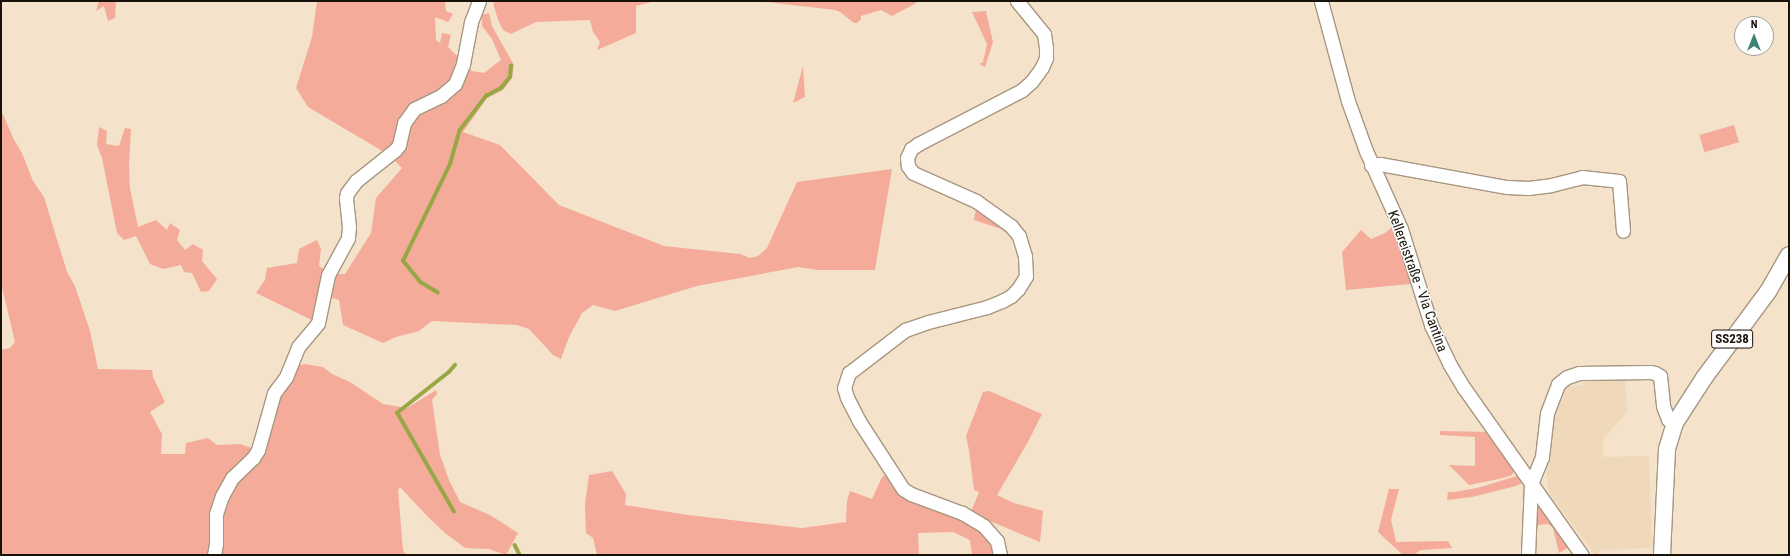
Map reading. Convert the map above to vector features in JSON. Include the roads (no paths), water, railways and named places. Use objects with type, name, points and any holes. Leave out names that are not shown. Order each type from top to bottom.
[{"type":"main road","name":"SS238","points":[[1662,555],[1667,449],[1675,423],[1704,378],[1769,290],[1789,255]]},
{"type":"street","points":[[214,555],[216,544],[216,514],[222,496],[232,478],[253,458],[258,450],[274,393],[286,377],[298,347],[318,323],[328,275],[348,238],[349,227],[346,198],[347,193],[356,181],[395,150],[398,145],[404,122],[414,109],[441,96],[455,84],[463,64],[472,22],[479,1]]},
{"type":"street","points":[[1000,555],[997,541],[984,526],[962,513],[911,494],[903,489],[859,421],[846,397],[844,388],[849,373],[905,330],[922,323],[987,307],[1002,301],[1014,293],[1026,276],[1026,256],[1019,236],[1011,226],[976,201],[913,173],[908,166],[907,158],[911,149],[918,144],[1022,90],[1032,81],[1042,67],[1046,48],[1044,34],[1016,1]]},
{"type":"street","name":"Kellereistraße - Via Cantina","points":[[1321,1],[1348,101],[1371,165],[1401,229],[1432,325],[1450,365],[1464,388],[1582,555]]},
{"type":"street","points":[[1371,165],[1380,164],[1507,187],[1528,188],[1551,185],[1582,177],[1619,181],[1623,231]]},
{"type":"street","points":[[1528,555],[1531,484],[1542,457],[1547,414],[1558,384],[1567,377],[1579,373],[1655,373],[1660,376],[1663,406],[1668,419],[1675,423]]},
{"type":"waterway","points":[[438,293],[420,282],[403,261],[450,164],[460,130],[486,96],[501,88],[510,77],[511,66]]},
{"type":"waterway","points":[[454,512],[397,413],[449,372],[455,365]]},
{"type":"waterway","points":[[515,545],[520,555]]}]
